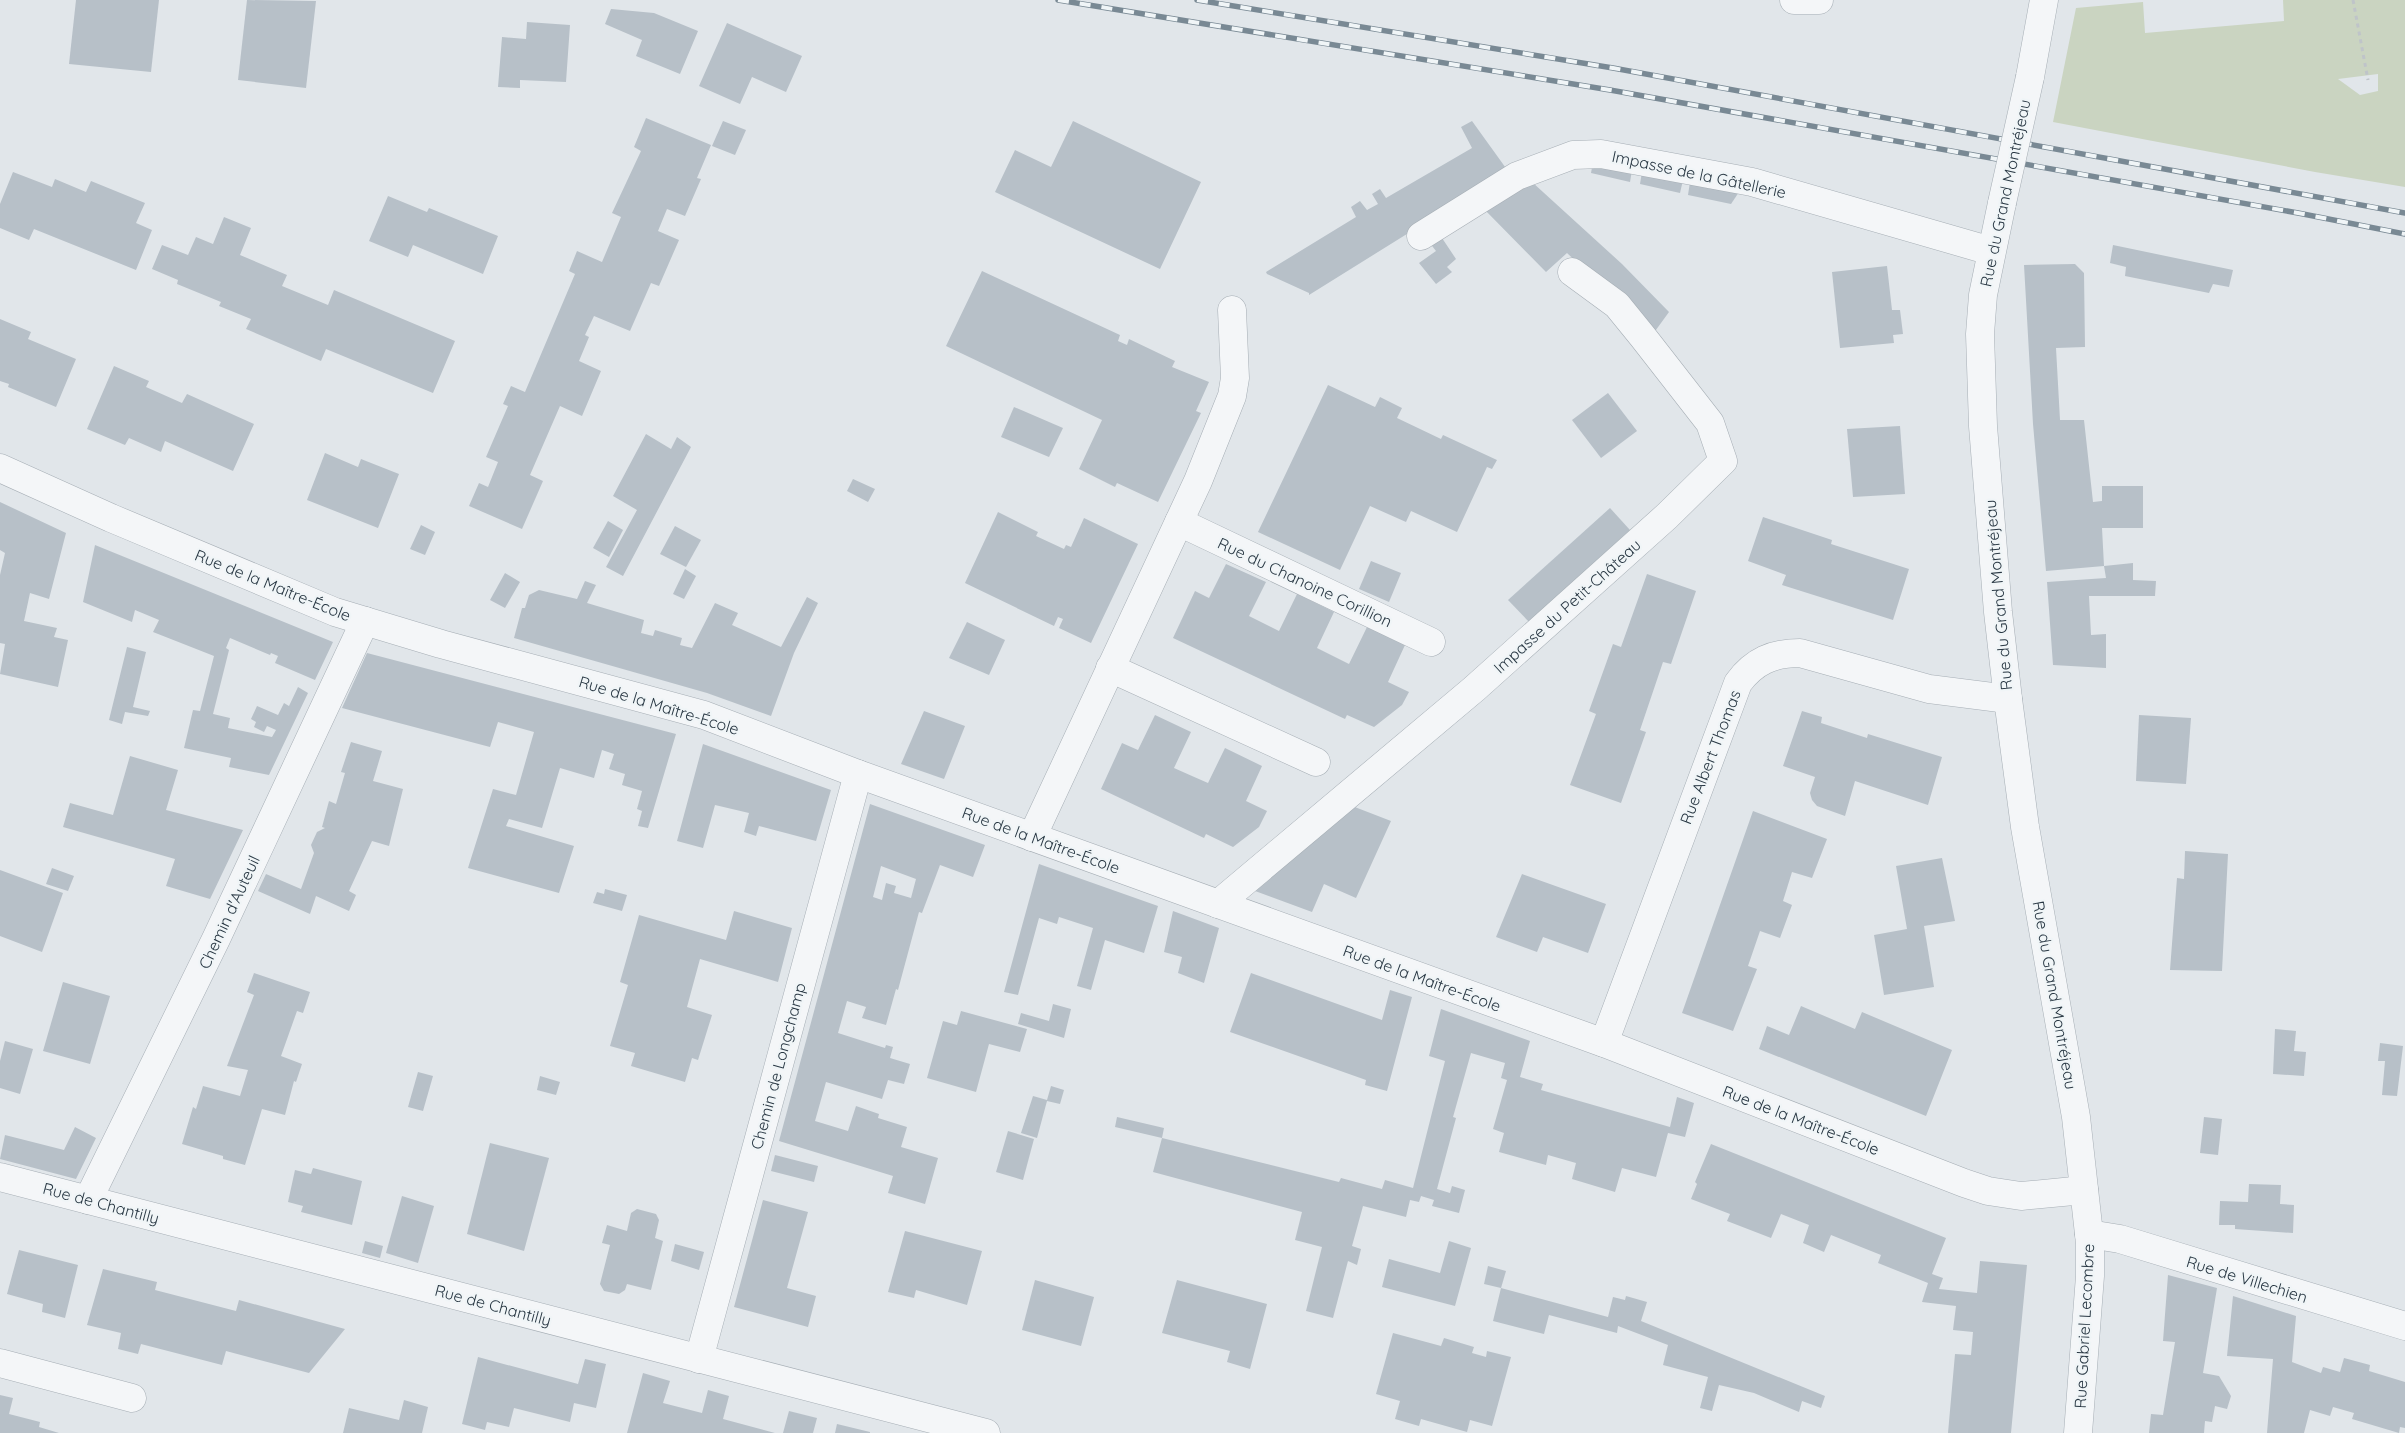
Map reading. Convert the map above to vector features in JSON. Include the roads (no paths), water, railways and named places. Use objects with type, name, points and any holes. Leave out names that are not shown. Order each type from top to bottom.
[{"type":"street","points":[[1794,0],[1819,0]]},
{"type":"street","name":"Rue du Grand Montréjeau","points":[[2036,2],[2030,77],[1990,251],[1983,295],[1980,376],[1997,603],[2008,699],[2025,827],[2076,1118],[2084,1190]]},
{"type":"street","name":"Impasse de la Gâtellerie","points":[[1421,236],[1517,176],[1573,155],[1601,154],[1752,182],[1990,251]]},
{"type":"street","name":"Impasse du Petit-Château","points":[[1218,904],[1474,689],[1667,516],[1723,461],[1710,423],[1643,337],[1617,305],[1572,272]]},
{"type":"street","points":[[1032,837],[1179,522],[1232,396],[1235,378],[1232,310]]},
{"type":"street","name":"Rue de la Maître-École","points":[[0,468],[234,571],[335,612],[704,715],[858,774],[1604,1043],[1988,1191],[2021,1196],[2084,1190]]},
{"type":"street","name":"Rue du Chanoine Corillion","points":[[1179,522],[1431,642]]},
{"type":"street","name":"Chemin d'Auteuil","points":[[88,1200],[216,939],[364,621]]},
{"type":"street","name":"Rue Albert Thomas","points":[[1604,1043],[1738,683],[1756,664],[1768,657],[1784,653],[1800,653],[1929,689],[2008,699]]},
{"type":"street","points":[[1110,668],[1316,762]]},
{"type":"street","name":"Chemin de Longchamp","points":[[699,1359],[858,774]]},
{"type":"street","name":"Rue de Chantilly","points":[[0,1177],[986,1433]]},
{"type":"street","name":"Rue Gabriel Lecombre","points":[[2078,1433],[2090,1276],[2089,1234],[2084,1190]]},
{"type":"street","name":"Rue de Villechien","points":[[2089,1234],[2120,1239],[2405,1326]]},
{"type":"street","points":[[0,1363],[132,1398]]},
{"type":"railway","points":[[1058,0],[1610,90],[2298,213],[2405,234]]},
{"type":"railway","points":[[1197,0],[1613,68],[2405,213]]}]
